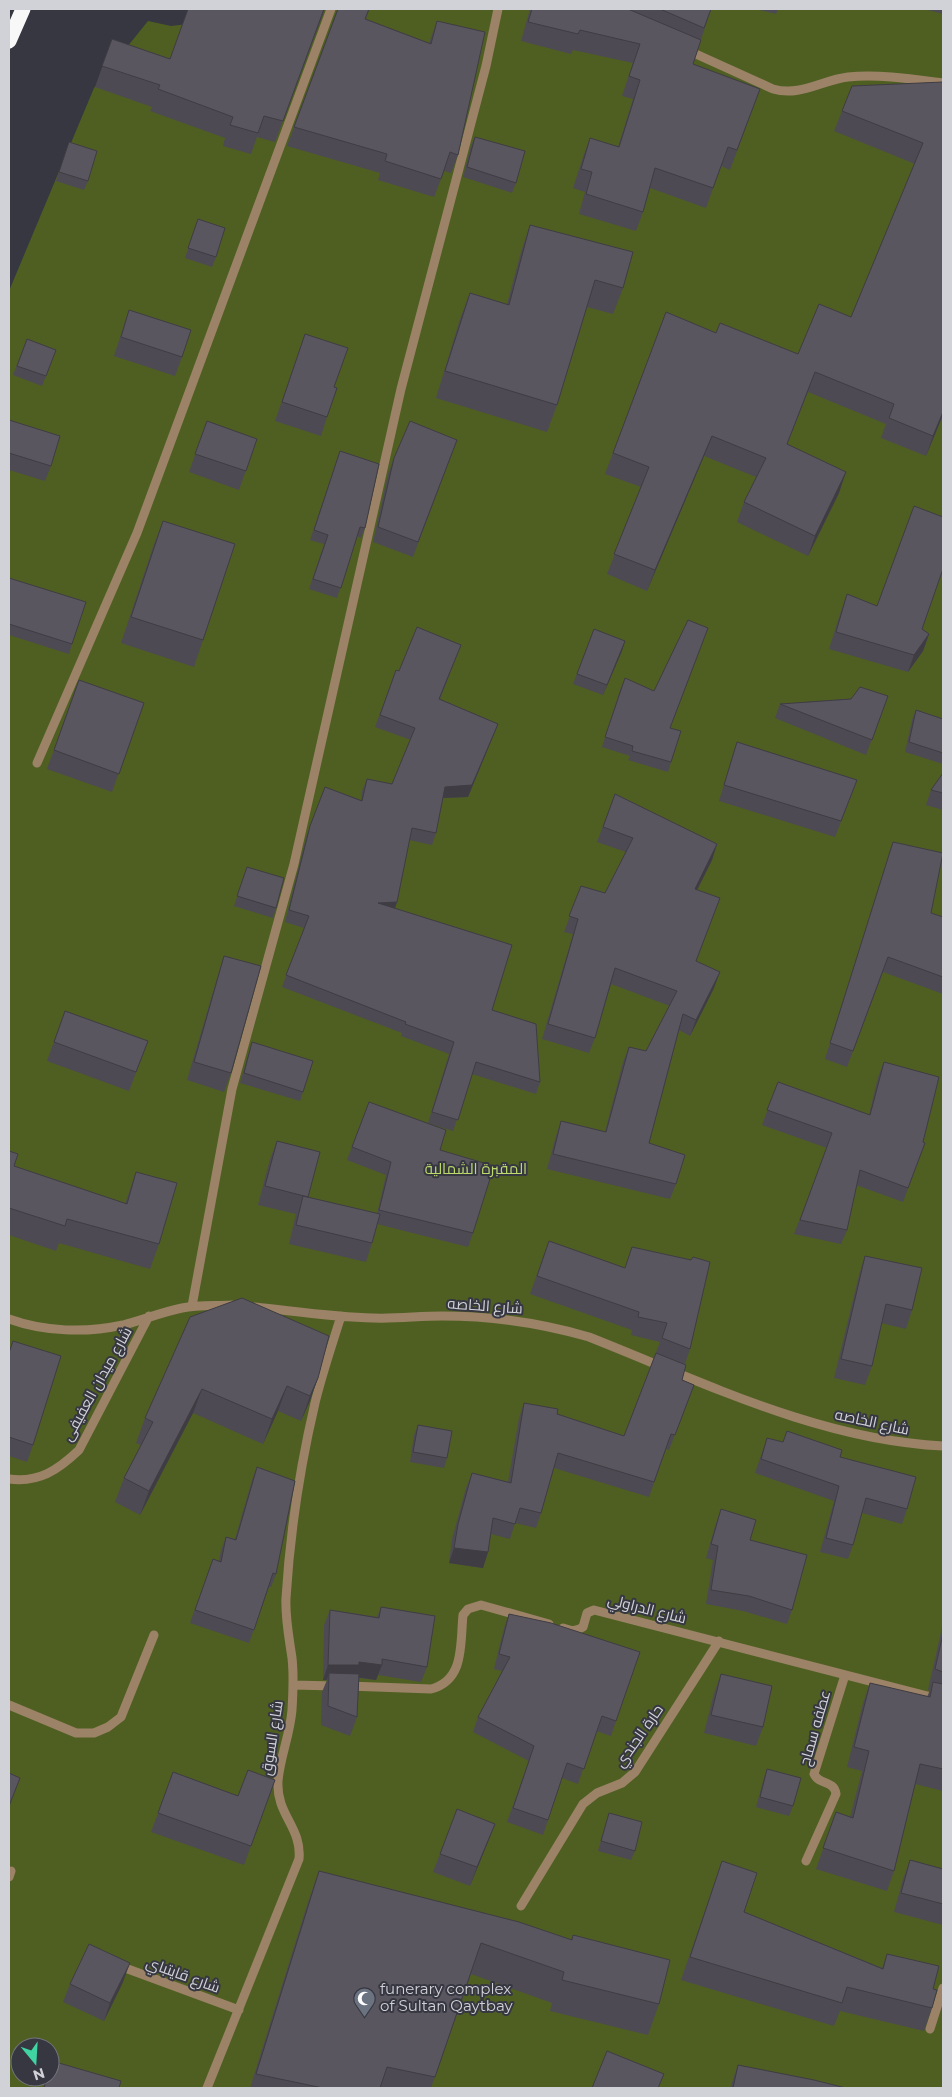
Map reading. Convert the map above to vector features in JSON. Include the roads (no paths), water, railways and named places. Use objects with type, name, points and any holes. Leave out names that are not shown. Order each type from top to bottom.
[{"type":"highway","points":[[9,41],[23,9]]},
{"type":"street","points":[[37,763],[137,534],[331,9]]},
{"type":"street","points":[[192,1306],[232,1088],[294,864],[402,389],[486,66],[498,9]]},
{"type":"street","points":[[674,45],[773,89],[786,92],[800,91],[840,78],[855,77],[896,78],[943,83]]},
{"type":"street","name":"شارع الخاصه","points":[[9,1319],[43,1328],[70,1330],[106,1328],[192,1306],[242,1305],[341,1316],[471,1317],[523,1322],[589,1337],[769,1408],[795,1416],[873,1438],[912,1445],[943,1446]]},
{"type":"street","name":"شارع ميدان العفيفى","points":[[9,1479],[18,1480],[41,1476],[62,1466],[79,1450],[149,1316]]},
{"type":"street","name":"شارع السوق","points":[[207,2088],[240,2010],[299,1859],[300,1851],[297,1835],[281,1807],[278,1793],[278,1779],[288,1739],[292,1712],[293,1685],[286,1614],[297,1492],[315,1403],[341,1316]]},
{"type":"street","name":"شارع الدراولي","points":[[293,1685],[431,1690],[442,1687],[452,1679],[457,1669],[463,1614],[468,1609],[481,1605],[575,1631],[583,1627],[587,1612],[594,1610],[943,1700]]},
{"type":"street","points":[[9,1705],[76,1733],[94,1733],[108,1727],[120,1717],[154,1635]]},
{"type":"street","name":"حارة الجندي","points":[[521,1906],[583,1804],[597,1793],[622,1783],[635,1772],[719,1641]]},
{"type":"street","name":"عطفه سماح","points":[[806,1861],[836,1794],[836,1789],[832,1785],[818,1780],[814,1774],[845,1674]]},
{"type":"street","name":"شارع قايتباي","points":[[117,1965],[240,2010]]},
{"type":"street","points":[[930,2029],[943,1988]]},
{"type":"place","name":"funerary complex of Sultan Qaytbay","points":[[364,2017]]},
{"type":"park label","name":"المقبرة الشمالية","points":[[476,1169]]}]
